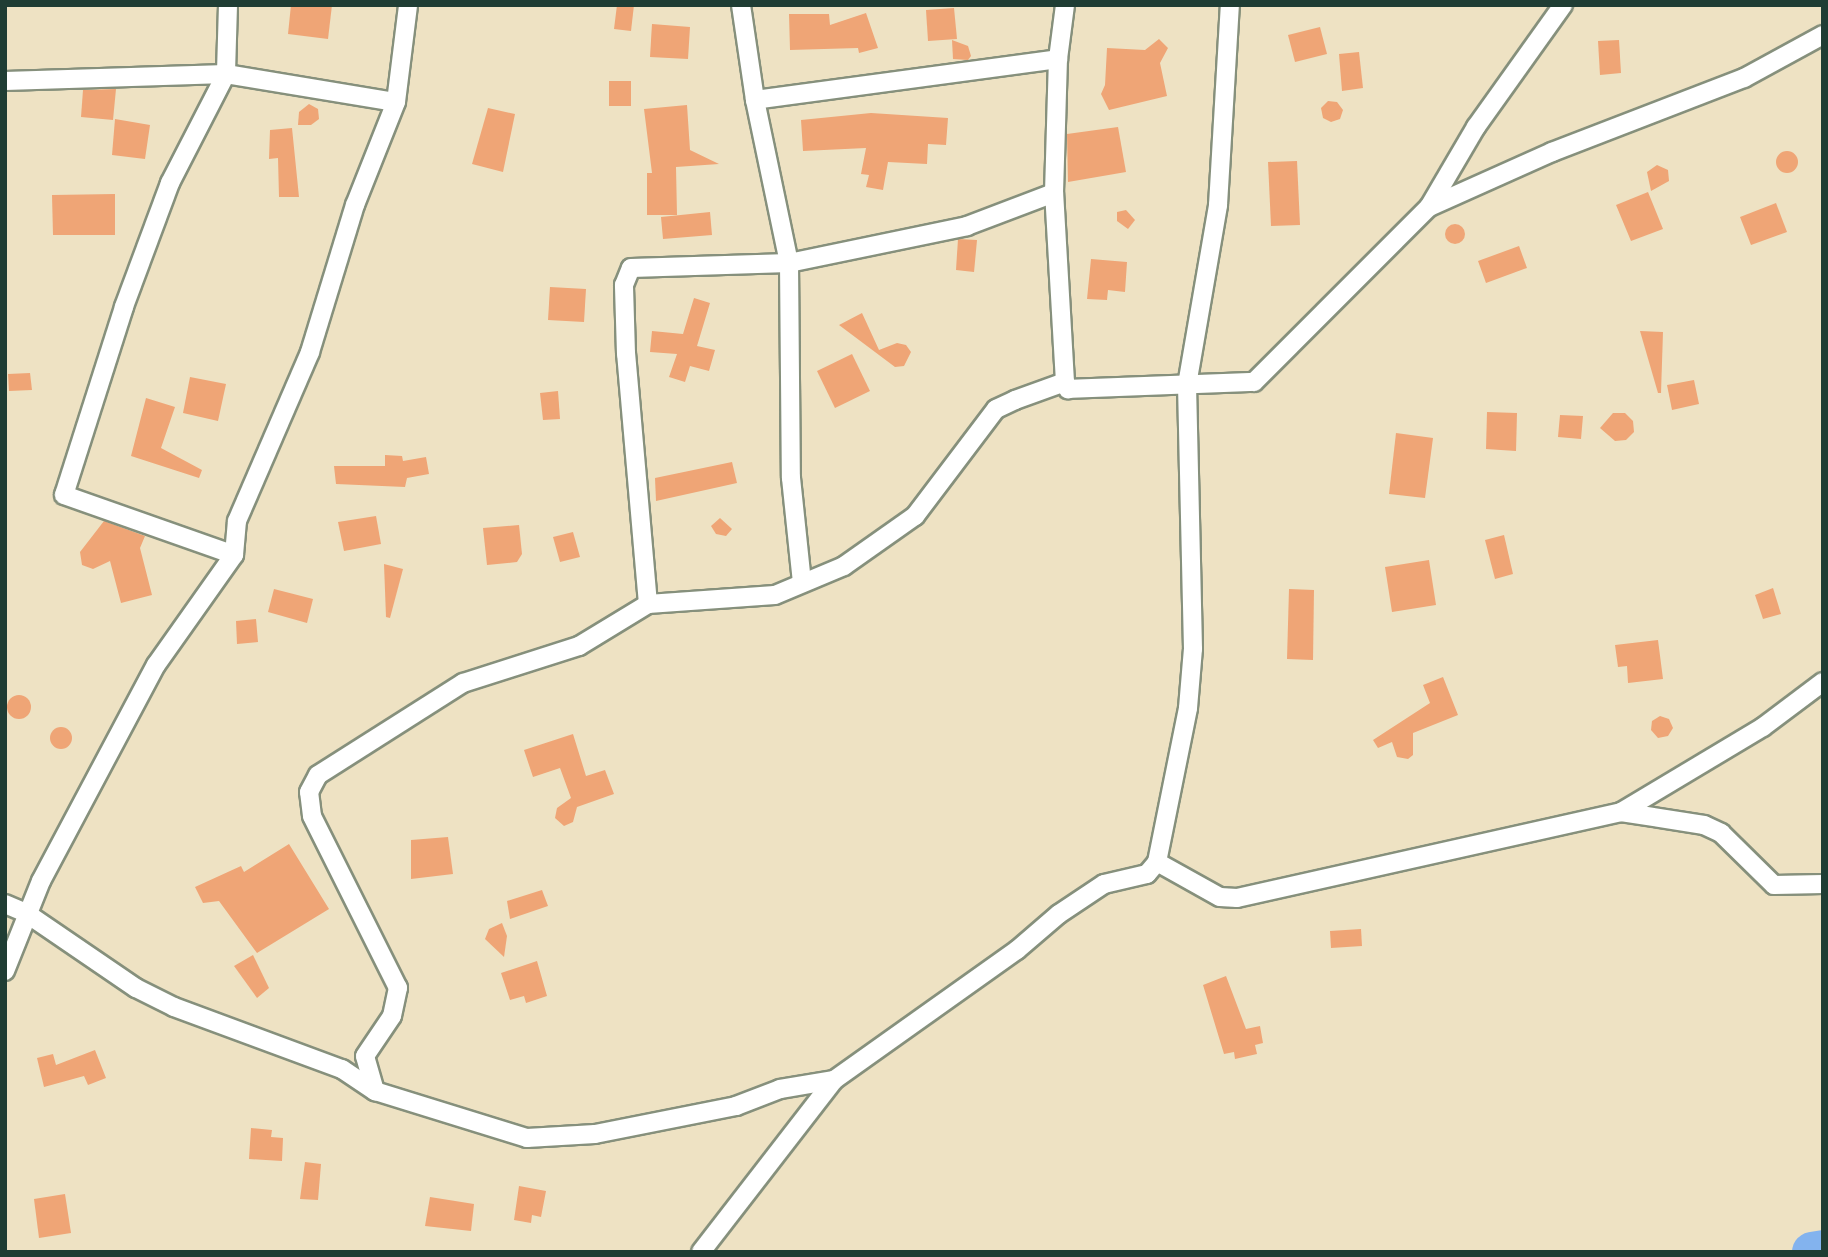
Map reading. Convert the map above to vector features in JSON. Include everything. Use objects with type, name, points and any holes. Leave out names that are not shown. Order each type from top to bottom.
[{"type":"street","points":[[228,5],[226,75],[170,183],[124,307],[64,495],[234,555]]},
{"type":"street","points":[[5,971],[26,913],[156,665],[234,555],[237,521],[310,352],[355,205],[396,102],[408,5]]},
{"type":"street","points":[[741,5],[755,100],[789,263],[791,478],[802,582]]},
{"type":"street","points":[[1065,5],[1058,60],[1054,193],[1065,382],[1068,389],[1254,382],[1429,207],[1476,127],[1563,5]]},
{"type":"street","points":[[701,1252],[834,1080],[1070,906],[1104,884],[1147,874],[1157,862],[1188,708],[1194,649],[1187,385],[1218,205],[1230,5]]},
{"type":"street","points":[[1429,207],[1552,152],[1744,78],[1823,35]]},
{"type":"street","points":[[755,100],[1058,60]]},
{"type":"street","points":[[5,81],[226,75],[396,102]]},
{"type":"street","points":[[648,604],[628,380],[625,273],[638,266],[789,263],[967,226],[1054,193]]},
{"type":"street","points":[[375,1090],[365,1056],[392,1016],[398,988],[312,816],[309,792],[318,775],[463,683],[579,646],[648,604],[775,595],[844,566],[915,516],[996,409],[1065,382]]},
{"type":"street","points":[[1157,862],[1220,897],[1237,898],[1621,812],[1763,727],[1823,682]]},
{"type":"street","points":[[1621,812],[1704,825],[1721,833],[1774,885],[1823,884]]},
{"type":"street","points":[[5,904],[26,913],[136,988],[211,1021],[342,1069],[375,1090],[527,1138],[595,1133],[736,1106],[780,1089],[834,1080]]},
{"type":"building","points":[[291,5],[332,5],[328,39],[288,34]]},
{"type":"building","points":[[617,5],[634,5],[631,31],[614,29]]},
{"type":"building","points":[[954,8],[957,39],[928,41],[926,10]]},
{"type":"building","points":[[866,13],[878,48],[859,53],[858,48],[790,50],[789,14],[829,14],[830,25]]},
{"type":"building","points":[[652,24],[690,27],[688,59],[650,57]]},
{"type":"building","points":[[1320,27],[1327,54],[1295,62],[1288,35]]},
{"type":"building","points":[[1159,39],[1168,48],[1160,63],[1167,96],[1109,110],[1101,94],[1105,85],[1107,48],[1145,50]]},
{"type":"building","points":[[952,40],[968,46],[971,56],[968,60],[953,59]]},
{"type":"building","points":[[1619,40],[1621,73],[1600,75],[1598,41]]},
{"type":"building","points":[[1359,52],[1363,88],[1342,91],[1339,54]]},
{"type":"building","points":[[609,81],[631,81],[631,106],[609,106]]},
{"type":"building","points":[[116,89],[113,120],[81,117],[83,90]]},
{"type":"building","points":[[1328,101],[1337,102],[1343,110],[1340,119],[1331,122],[1323,118],[1321,108]]},
{"type":"building","points":[[309,104],[318,109],[319,119],[311,125],[298,125],[299,112]]},
{"type":"building","points":[[687,105],[690,150],[719,164],[676,167],[677,215],[647,215],[647,173],[652,173],[644,109]]},
{"type":"building","points":[[488,108],[515,114],[503,172],[472,164]]},
{"type":"building","points":[[871,113],[948,118],[946,145],[928,144],[927,164],[888,162],[883,190],[866,187],[869,175],[861,174],[866,148],[803,151],[801,120]]},
{"type":"building","points":[[115,119],[150,125],[145,159],[112,155]]},
{"type":"building","points":[[1118,127],[1126,172],[1068,182],[1067,134]]},
{"type":"building","points":[[292,128],[299,197],[279,197],[278,158],[269,159],[270,130]]},
{"type":"building","points":[[1787,151],[1797,158],[1798,162],[1791,172],[1787,173],[1777,166],[1776,162],[1783,152]]},
{"type":"building","points":[[1297,161],[1300,225],[1271,226],[1268,162]]},
{"type":"building","points":[[1657,165],[1668,170],[1669,181],[1651,191],[1647,172]]},
{"type":"building","points":[[1648,192],[1663,229],[1631,241],[1616,205]]},
{"type":"building","points":[[115,194],[115,235],[53,235],[52,195]]},
{"type":"building","points":[[1776,203],[1787,232],[1751,245],[1740,217]]},
{"type":"building","points":[[1126,210],[1135,220],[1128,229],[1117,221],[1117,212]]},
{"type":"building","points":[[710,212],[712,235],[663,239],[661,217]]},
{"type":"building","points":[[1455,224],[1462,227],[1465,234],[1462,241],[1455,244],[1448,241],[1445,234],[1448,227]]},
{"type":"building","points":[[958,239],[977,240],[974,272],[956,270]]},
{"type":"building","points":[[1519,246],[1527,268],[1486,283],[1478,261]]},
{"type":"building","points":[[1091,259],[1127,262],[1125,292],[1108,290],[1107,300],[1087,299]]},
{"type":"building","points":[[550,287],[586,289],[584,322],[548,320]]},
{"type":"building","points":[[694,298],[710,303],[697,346],[715,350],[709,371],[690,366],[685,382],[669,377],[677,354],[650,352],[652,331],[683,334]]},
{"type":"building","points":[[862,313],[879,350],[897,343],[906,345],[911,352],[904,366],[895,367],[839,325]]},
{"type":"building","points":[[1640,331],[1663,332],[1661,393],[1658,393]]},
{"type":"building","points":[[852,354],[870,391],[835,408],[817,371]]},
{"type":"building","points":[[30,373],[32,390],[9,391],[8,374]]},
{"type":"building","points":[[190,377],[226,384],[218,421],[183,413]]},
{"type":"building","points":[[1694,380],[1699,404],[1672,410],[1667,385]]},
{"type":"building","points":[[558,391],[560,419],[543,420],[540,393]]},
{"type":"building","points":[[146,398],[175,407],[161,448],[202,470],[199,478],[131,456]]},
{"type":"building","points":[[1487,412],[1517,413],[1516,451],[1486,449]]},
{"type":"building","points":[[1613,413],[1625,413],[1633,421],[1634,432],[1626,440],[1615,441],[1600,428]]},
{"type":"building","points":[[1560,415],[1583,416],[1581,439],[1558,437]]},
{"type":"building","points":[[1396,433],[1433,438],[1425,498],[1389,494]]},
{"type":"building","points":[[385,455],[402,456],[403,461],[426,457],[429,474],[407,478],[405,487],[336,484],[334,466],[385,466]]},
{"type":"building","points":[[732,462],[737,483],[656,501],[655,478]]},
{"type":"building","points":[[376,516],[381,544],[344,551],[338,522]]},
{"type":"building","points":[[720,518],[732,529],[726,536],[716,534],[711,526]]},
{"type":"building","points":[[104,521],[145,536],[140,548],[152,595],[121,603],[110,561],[93,569],[82,565],[80,552]]},
{"type":"building","points":[[519,525],[522,554],[517,562],[487,565],[483,528]]},
{"type":"building","points":[[573,532],[580,557],[560,562],[553,537]]},
{"type":"building","points":[[1504,535],[1513,574],[1495,579],[1485,540]]},
{"type":"building","points":[[1429,560],[1436,605],[1392,612],[1385,567]]},
{"type":"building","points":[[384,564],[403,569],[390,618],[386,617]]},
{"type":"building","points":[[1773,588],[1781,614],[1763,619],[1755,595]]},
{"type":"building","points":[[274,589],[313,599],[307,623],[268,612]]},
{"type":"building","points":[[1289,589],[1314,590],[1313,660],[1287,659]]},
{"type":"building","points":[[256,619],[258,642],[237,644],[236,621]]},
{"type":"building","points":[[1658,640],[1663,679],[1628,683],[1627,666],[1618,667],[1615,645]]},
{"type":"building","points":[[1443,677],[1458,715],[1413,733],[1413,755],[1408,759],[1397,757],[1392,742],[1378,748],[1373,740],[1430,703],[1423,685]]},
{"type":"building","points":[[19,695],[28,698],[31,707],[28,716],[19,719],[10,716],[7,707],[10,698]]},
{"type":"building","points":[[1660,716],[1669,719],[1673,728],[1668,736],[1658,738],[1651,730],[1652,721]]},
{"type":"building","points":[[61,727],[69,730],[72,738],[69,746],[61,749],[53,746],[50,738],[53,730]]},
{"type":"building","points":[[573,734],[586,776],[605,770],[614,794],[577,807],[573,822],[564,826],[555,818],[557,808],[571,798],[560,768],[533,777],[524,750]]},
{"type":"building","points":[[448,837],[453,874],[411,879],[411,840]]},
{"type":"building","points":[[289,844],[329,909],[257,953],[219,901],[203,903],[195,887],[241,866],[244,872]]},
{"type":"building","points":[[542,890],[548,906],[510,919],[507,901]]},
{"type":"building","points":[[502,923],[507,936],[504,957],[485,939],[489,929]]},
{"type":"building","points":[[1361,929],[1362,946],[1331,948],[1330,931]]},
{"type":"building","points":[[253,955],[269,988],[257,998],[234,966]]},
{"type":"building","points":[[537,961],[547,996],[526,1003],[524,996],[510,1000],[501,973]]},
{"type":"building","points":[[1226,976],[1246,1029],[1260,1026],[1263,1043],[1255,1045],[1257,1054],[1235,1059],[1234,1052],[1224,1054],[1203,985]]},
{"type":"building","points":[[95,1050],[106,1078],[88,1085],[84,1076],[44,1087],[37,1058],[53,1054],[56,1065]]},
{"type":"building","points":[[251,1128],[272,1130],[271,1137],[283,1138],[282,1161],[249,1159]]},
{"type":"building","points":[[305,1162],[321,1164],[318,1200],[300,1199]]},
{"type":"building","points":[[519,1186],[546,1191],[541,1217],[532,1215],[531,1223],[514,1220]]},
{"type":"building","points":[[65,1194],[71,1233],[39,1238],[34,1199]]},
{"type":"building","points":[[430,1197],[474,1204],[471,1231],[425,1226]]},
{"type":"waterway","points":[[1812,1252],[1823,1250]]}]
